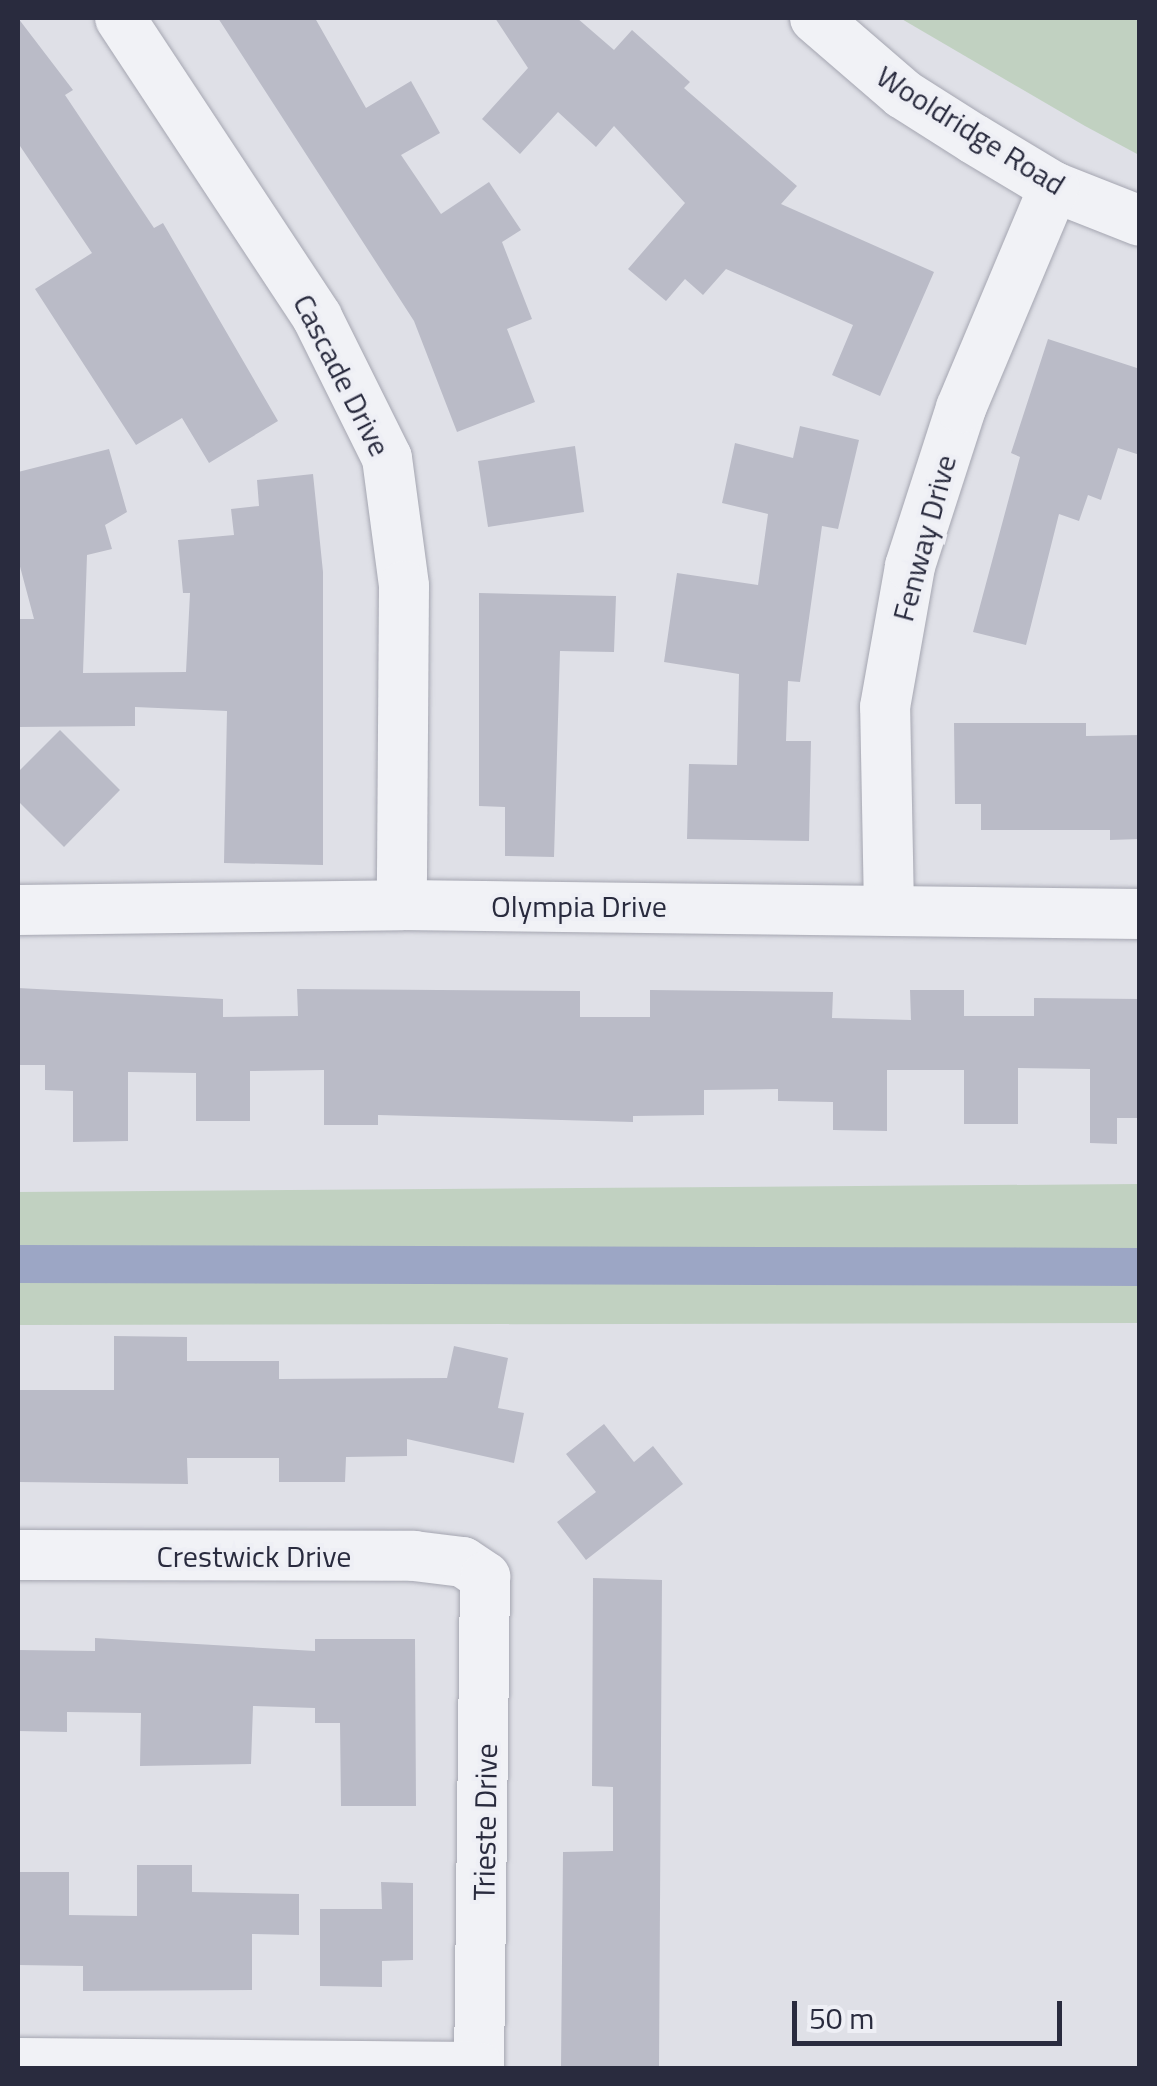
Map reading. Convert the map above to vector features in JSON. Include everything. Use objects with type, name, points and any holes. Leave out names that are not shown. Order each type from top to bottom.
[{"type":"street","name":"Cascade Drive","points":[[120,18],[317,317],[387,458],[404,586],[402,904]]},
{"type":"street","name":"Wooldridge Road","points":[[815,18],[904,94],[1054,187],[1140,221]]},
{"type":"street","name":"Fenway Drive","points":[[889,909],[884,707],[910,566],[961,408],[1054,187]]},
{"type":"street","name":"Olympia Drive","points":[[18,910],[402,904],[1140,914]]},
{"type":"street","name":"Crestwick Drive","points":[[18,1555],[414,1556],[463,1562],[484,1577]]},
{"type":"street","name":"Trieste Drive","points":[[479,2068],[484,1577]]},
{"type":"street","points":[[18,2063],[479,2068]]},
{"type":"green space","points":[[900,18],[1139,18],[1139,155],[1085,126]]},
{"type":"green space","points":[[1139,1184],[1139,1323],[18,1325],[18,1192]]},
{"type":"building","points":[[18,18],[73,90],[65,95],[154,228],[163,223],[278,421],[209,463],[182,418],[136,445],[35,289],[92,253],[18,143]]},
{"type":"building","points":[[218,18],[315,18],[366,108],[411,81],[440,133],[401,155],[441,214],[489,182],[521,230],[502,242],[532,319],[507,329],[535,402],[457,432],[414,321]]},
{"type":"building","points":[[495,18],[577,18],[614,50],[632,30],[690,82],[684,88],[797,186],[781,204],[934,272],[880,396],[832,375],[853,325],[726,269],[703,295],[685,279],[666,301],[628,269],[685,203],[614,126],[596,147],[558,112],[520,154],[482,119],[528,68]]},
{"type":"building","points":[[1048,339],[1140,369],[1140,455],[1118,448],[1101,500],[1088,495],[1079,521],[1059,514],[1026,645],[973,632],[1020,457],[1011,453]]},
{"type":"building","points":[[800,426],[859,440],[838,529],[822,526],[800,682],[788,681],[786,741],[811,741],[809,841],[687,839],[689,764],[737,765],[739,674],[664,662],[677,573],[758,585],[768,514],[722,503],[735,443],[793,458]]},
{"type":"building","points":[[575,446],[584,512],[488,527],[478,461]]},
{"type":"building","points":[[109,449],[127,512],[105,525],[112,549],[87,555],[83,673],[186,672],[190,593],[183,593],[178,540],[234,535],[231,509],[259,506],[257,480],[313,474],[323,572],[323,865],[224,863],[227,711],[135,707],[135,726],[18,727],[18,619],[34,619],[18,559],[18,472]]},
{"type":"building","points":[[479,593],[616,596],[614,652],[560,651],[554,857],[505,856],[505,807],[479,806]]},
{"type":"building","points":[[954,723],[1086,723],[1086,736],[1140,735],[1140,839],[1110,840],[1110,830],[981,830],[981,804],[955,804]]},
{"type":"building","points":[[60,730],[120,790],[64,847],[18,801],[18,772]]},
{"type":"building","points":[[18,988],[223,999],[223,1017],[298,1016],[297,989],[580,991],[580,1017],[650,1017],[650,990],[833,992],[832,1018],[911,1020],[910,990],[964,990],[964,1016],[1034,1016],[1034,998],[1140,999],[1140,1118],[1117,1118],[1117,1144],[1090,1143],[1090,1069],[1018,1068],[1018,1124],[964,1124],[964,1070],[887,1070],[887,1131],[833,1130],[833,1102],[778,1101],[778,1089],[704,1090],[704,1115],[633,1116],[633,1122],[378,1115],[378,1125],[324,1125],[324,1070],[250,1071],[250,1121],[196,1121],[196,1073],[128,1072],[128,1141],[73,1142],[73,1091],[45,1090],[45,1065],[18,1065]]},
{"type":"building","points":[[114,1336],[187,1337],[187,1361],[279,1361],[279,1379],[447,1378],[454,1346],[508,1358],[498,1408],[524,1413],[514,1463],[407,1439],[407,1456],[346,1457],[345,1482],[279,1482],[279,1458],[187,1458],[188,1484],[18,1482],[18,1390],[114,1390]]},
{"type":"building","points":[[604,1424],[634,1462],[653,1446],[683,1484],[586,1560],[557,1522],[596,1492],[566,1454]]},
{"type":"building","points":[[593,1578],[662,1580],[659,2068],[561,2068],[563,1852],[613,1851],[613,1787],[592,1786]]},
{"type":"building","points":[[95,1638],[315,1651],[315,1639],[415,1639],[416,1806],[341,1806],[340,1723],[315,1723],[315,1708],[253,1706],[251,1764],[140,1766],[141,1713],[67,1712],[67,1732],[18,1731],[18,1650],[95,1651]]},
{"type":"building","points":[[137,1865],[192,1865],[192,1892],[299,1894],[299,1935],[252,1934],[252,1990],[83,1991],[83,1966],[18,1965],[18,1872],[69,1872],[69,1915],[137,1916]]},
{"type":"building","points":[[381,1882],[413,1883],[413,1960],[382,1961],[382,1987],[320,1986],[320,1909],[382,1909]]},
{"type":"waterway","points":[[18,1264],[1140,1267]]}]
